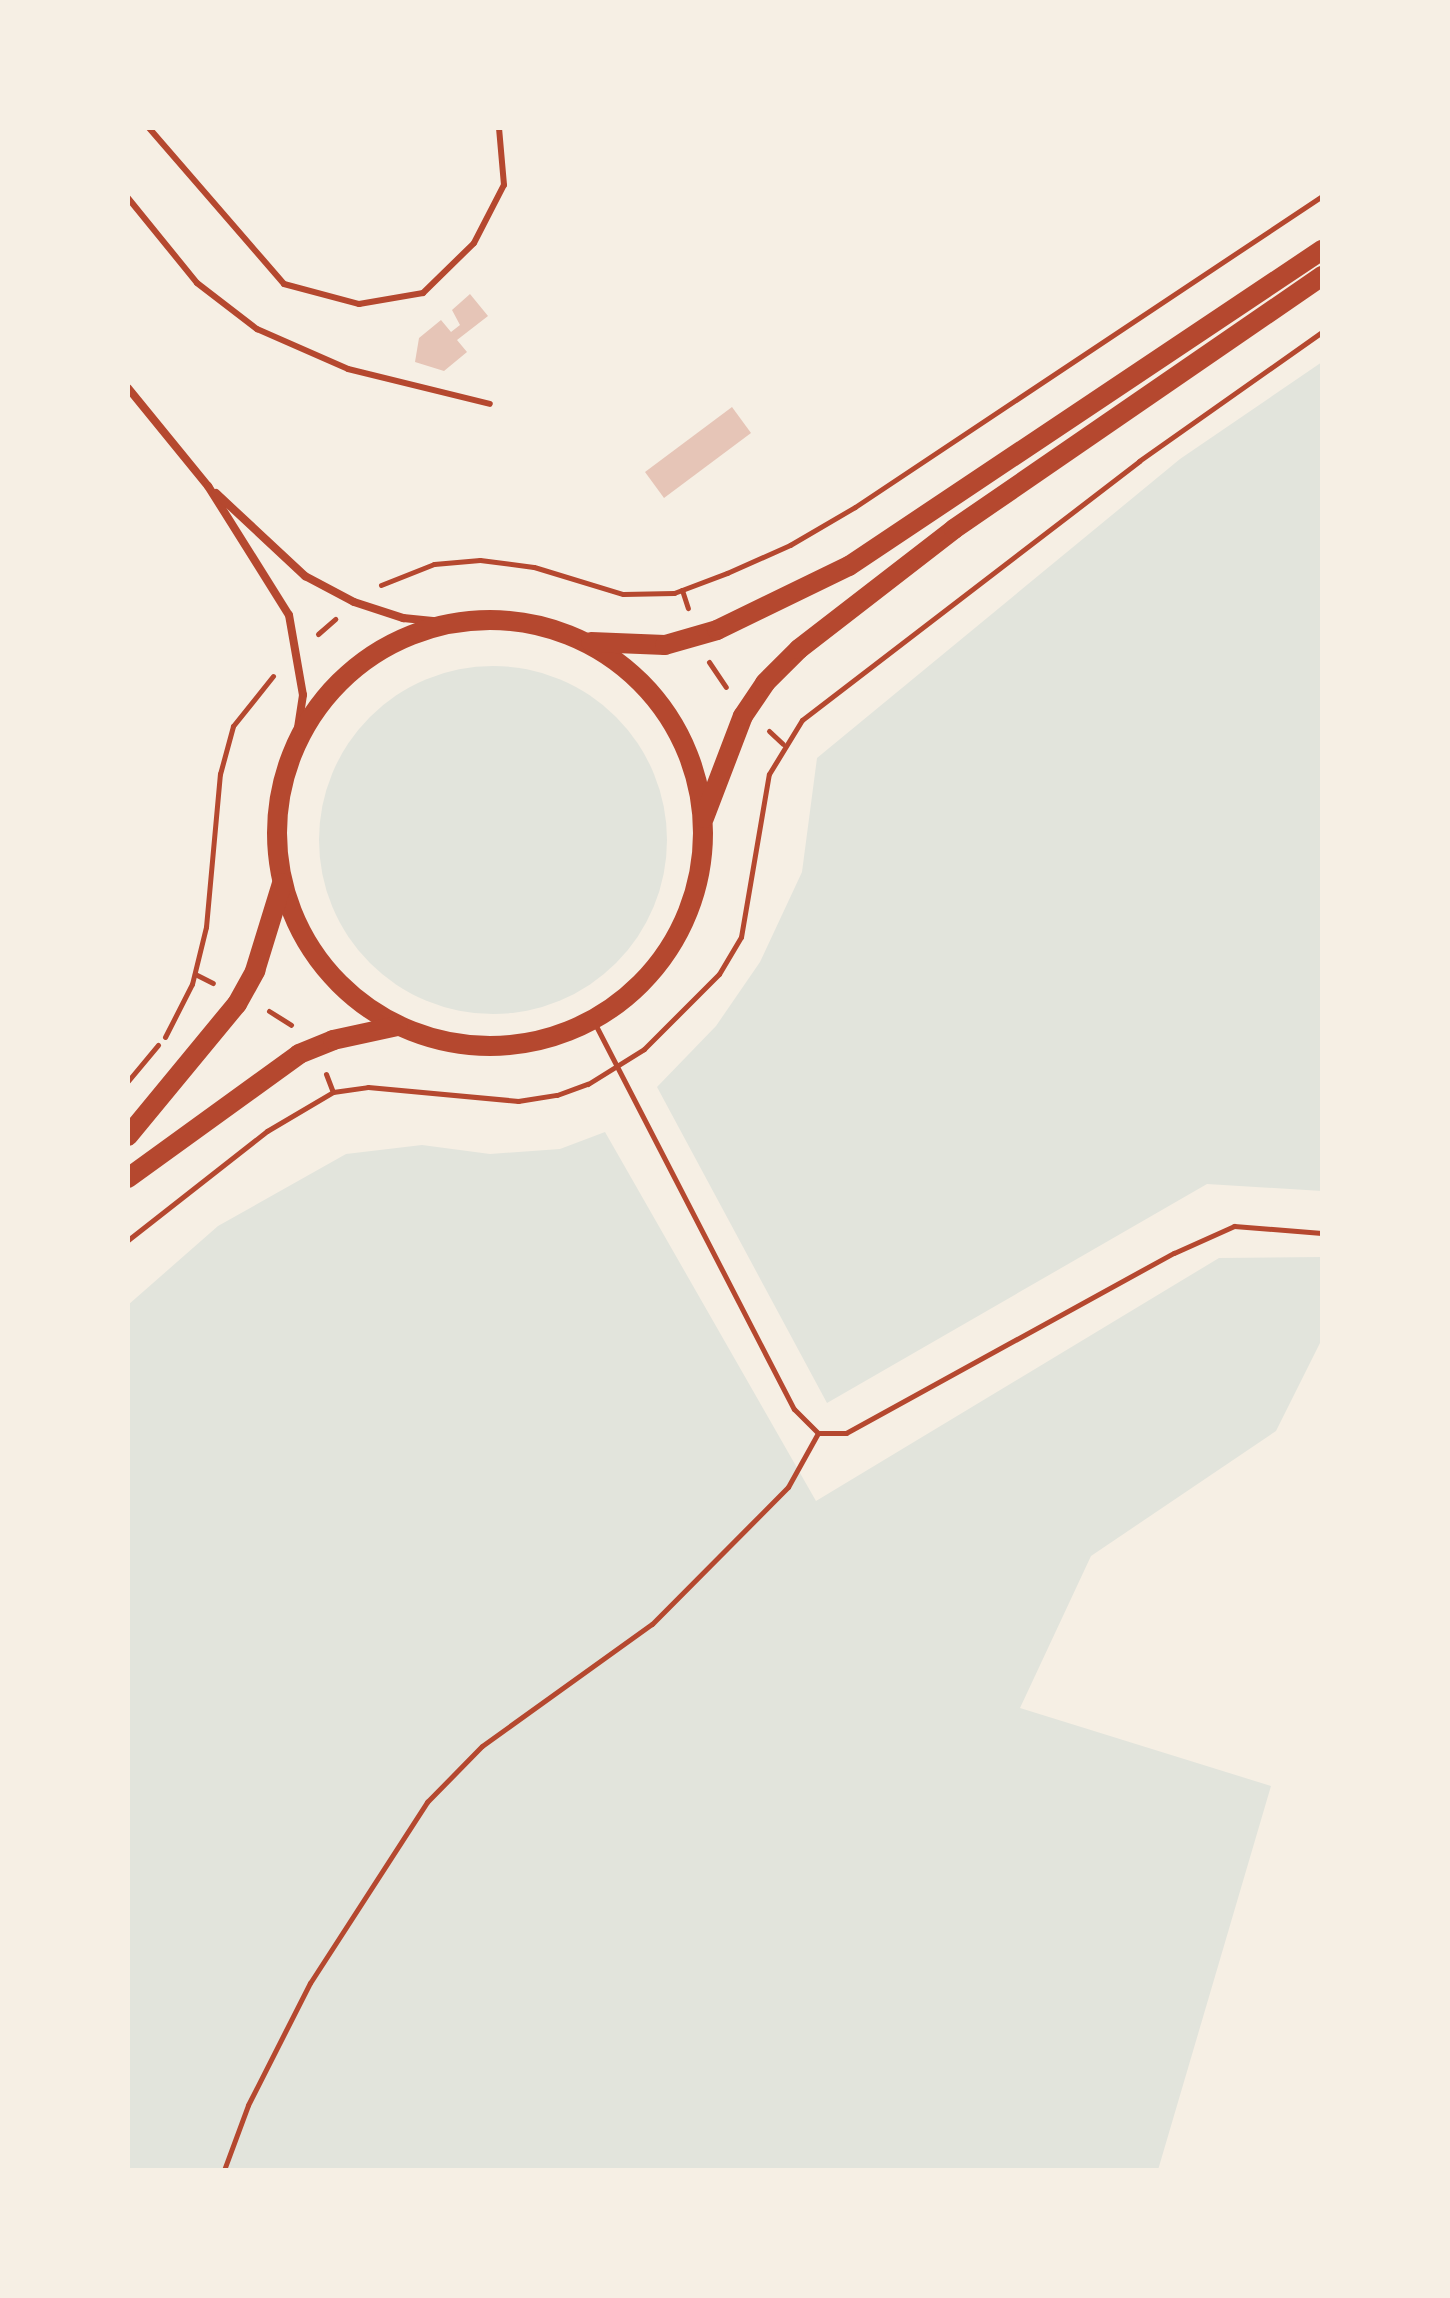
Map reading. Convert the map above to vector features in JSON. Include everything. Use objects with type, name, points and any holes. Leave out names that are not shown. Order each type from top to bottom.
[{"type":"main road","points":[[583,641],[665,645],[697,636],[849,566],[1322,250]]},
{"type":"main road","points":[[703,822],[686,748],[667,714],[615,660],[583,641],[541,626],[497,620],[453,623],[404,638],[359,665],[322,702],[295,747],[279,807],[277,838],[282,883],[299,928],[324,968],[358,1001],[397,1026],[475,1046],[555,1036],[593,1020],[646,978],[673,941],[695,889],[703,822],[726,750],[765,683],[799,649],[954,529],[1322,276]]},
{"type":"main road","points":[[128,1136],[241,996],[255,971],[282,883]]},
{"type":"main road","points":[[128,1178],[262,1077],[314,1047],[397,1026]]},
{"type":"street","points":[[128,388],[208,486],[289,615],[298,652],[303,695],[295,747]]},
{"type":"street","points":[[208,486],[305,576],[354,602],[403,618],[453,623]]},
{"type":"lane","points":[[149,128],[284,284],[359,304],[423,293],[474,243],[504,185],[499,128]]},
{"type":"lane","points":[[128,198],[197,283],[257,329],[348,369],[490,404]]},
{"type":"path","points":[[128,1081],[167,1035],[195,974],[214,864],[220,774],[233,726],[249,700],[354,602],[434,564],[480,560],[534,567],[623,594],[682,590],[790,545],[855,507],[1322,196]]},
{"type":"path","points":[[128,1240],[267,1131],[333,1092],[368,1087],[518,1101],[557,1095],[617,1069],[681,1018],[719,974],[741,937],[769,774],[783,744],[802,720],[924,623],[1322,332]]},
{"type":"path","points":[[682,590],[697,636],[715,675],[746,712],[783,744]]},
{"type":"path","points":[[195,974],[286,1020],[314,1047],[333,1092]]},
{"type":"path","points":[[593,1020],[794,1409],[818,1433],[846,1433],[1174,1253],[1234,1226],[1322,1233]]},
{"type":"path","points":[[224,2170],[248,2105],[310,1983],[427,1802],[482,1746],[652,1624],[788,1487],[818,1433]]},
{"type":"shaded area","points":[[1322,362],[1322,1191],[1207,1184],[827,1403],[657,1087],[716,1026],[760,962],[802,872],[817,758],[1180,459]]},
{"type":"shaded area","points":[[476,666],[510,666],[544,673],[575,686],[604,705],[628,729],[647,758],[660,789],[667,840],[660,891],[647,922],[628,951],[604,975],[575,994],[544,1007],[510,1014],[476,1014],[442,1007],[411,994],[382,975],[358,951],[339,922],[326,891],[319,857],[319,823],[326,789],[339,758],[358,729],[382,705],[411,686],[442,673]]},
{"type":"shaded area","points":[[605,1132],[816,1501],[1219,1258],[1322,1257],[1322,1339],[1276,1431],[1091,1556],[1020,1708],[1271,1786],[1158,2170],[128,2170],[128,1305],[218,1226],[346,1154],[422,1145],[490,1154],[560,1149]]},
{"type":"building","points":[[470,294],[488,316],[457,340],[467,352],[444,371],[415,362],[419,338],[441,320],[451,332],[460,325],[452,310]]},
{"type":"building","points":[[732,407],[751,433],[664,498],[645,472]]}]
